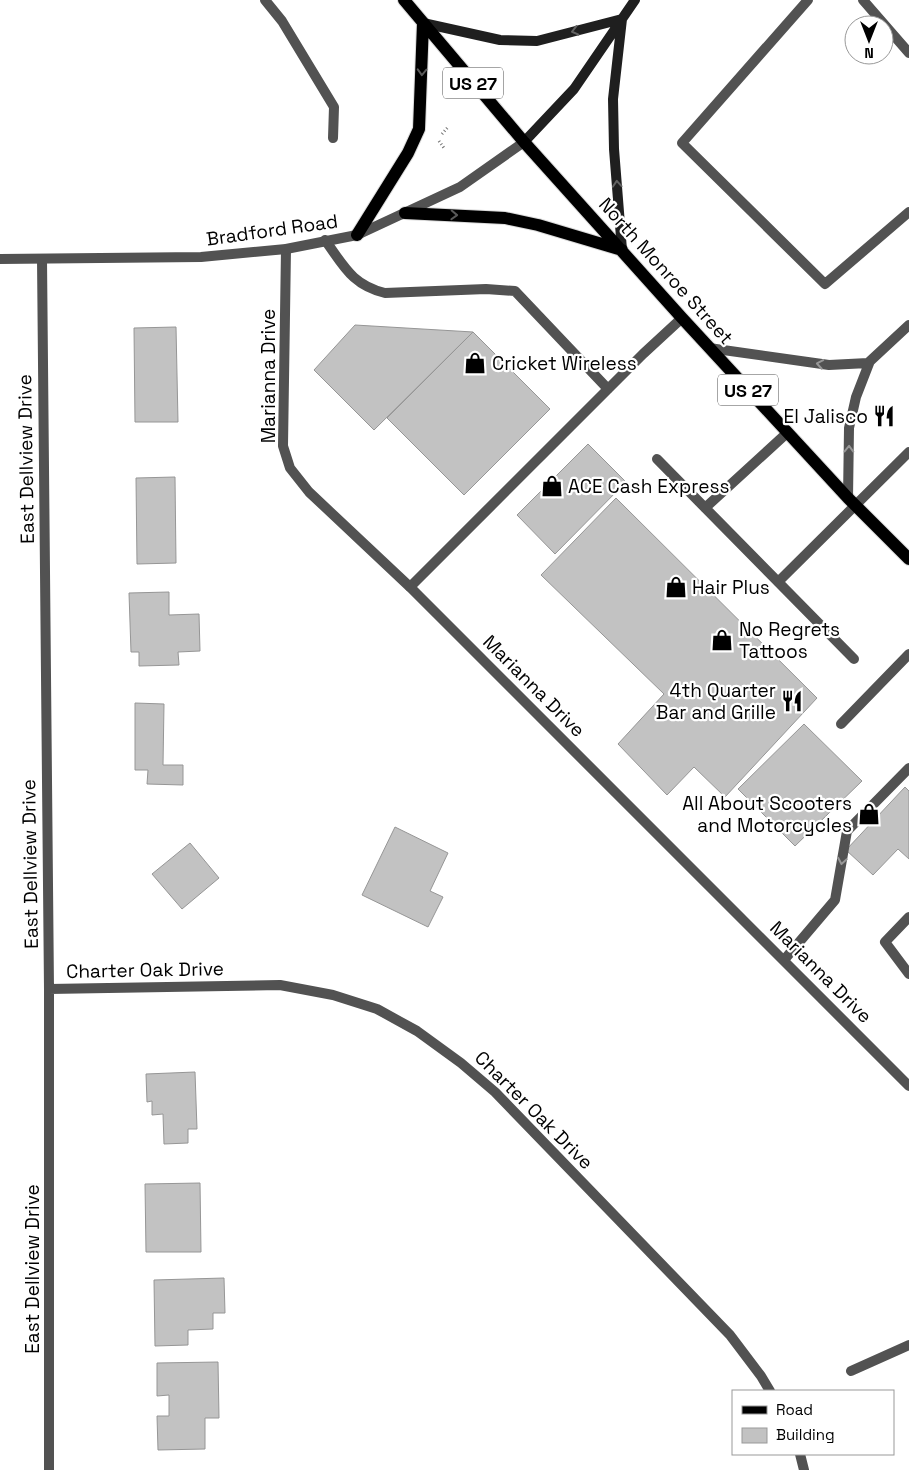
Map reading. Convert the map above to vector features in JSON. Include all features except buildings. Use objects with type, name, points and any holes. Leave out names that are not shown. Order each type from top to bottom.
[{"type":"main road","name":"North Monroe Street","points":[[404,0],[524,142],[709,348],[787,433],[909,559]]},
{"type":"main road","points":[[524,142],[574,90],[635,0]]},
{"type":"main road","points":[[357,235],[408,153],[419,129],[423,23],[500,40],[537,41],[622,19]]},
{"type":"main road","points":[[405,213],[506,218],[538,225],[622,250],[614,149],[613,99],[622,19]]},
{"type":"street","points":[[265,0],[282,21],[334,107],[333,138]]},
{"type":"street","points":[[808,0],[682,143],[825,284],[908,215]]},
{"type":"street","points":[[863,0],[909,53]]},
{"type":"street","name":"Bradford Road","points":[[0,258],[202,258],[286,249],[357,235],[460,188],[524,142]]},
{"type":"street","points":[[325,240],[354,279],[372,290],[385,293],[486,289],[515,291],[608,389]]},
{"type":"street","name":"Marianna Drive","points":[[286,249],[283,446],[290,468],[309,492],[410,587],[909,1086]]},
{"type":"street","name":"East Dellview Drive","points":[[42,258],[49,989],[49,1470]]},
{"type":"street","points":[[410,587],[608,389],[682,318]]},
{"type":"street","points":[[852,501],[849,428],[856,397],[869,362],[909,326]]},
{"type":"street","points":[[709,348],[829,365],[869,362]]},
{"type":"street","points":[[705,508],[787,433]]},
{"type":"street","points":[[778,582],[852,501],[909,452]]},
{"type":"street","points":[[657,459],[854,659]]},
{"type":"street","points":[[841,724],[909,654]]},
{"type":"street","points":[[784,960],[835,900],[847,831],[909,768]]},
{"type":"street","points":[[909,918],[885,942],[909,974]]},
{"type":"street","name":"Charter Oak Drive","points":[[49,989],[280,985],[333,995],[377,1009],[417,1030],[462,1063],[495,1092],[730,1335],[769,1390]]},
{"type":"street","points":[[851,1371],[909,1345]]},
{"type":"street","points":[[800,1455],[804,1470]]},
{"type":"place","name":"Cricket Wireless","points":[[475,363]]},
{"type":"place","name":"El Jalisco","points":[[884,416]]},
{"type":"place","name":"ACE Cash Express","points":[[552,486]]},
{"type":"place","name":"Hair Plus","points":[[676,587]]},
{"type":"place","name":"No Regrets Tattoos","points":[[722,640]]},
{"type":"place","name":"4th Quarter Bar and Grille","points":[[792,701]]},
{"type":"place","name":"All About Scooters and Motorcycles","points":[[869,814]]}]
